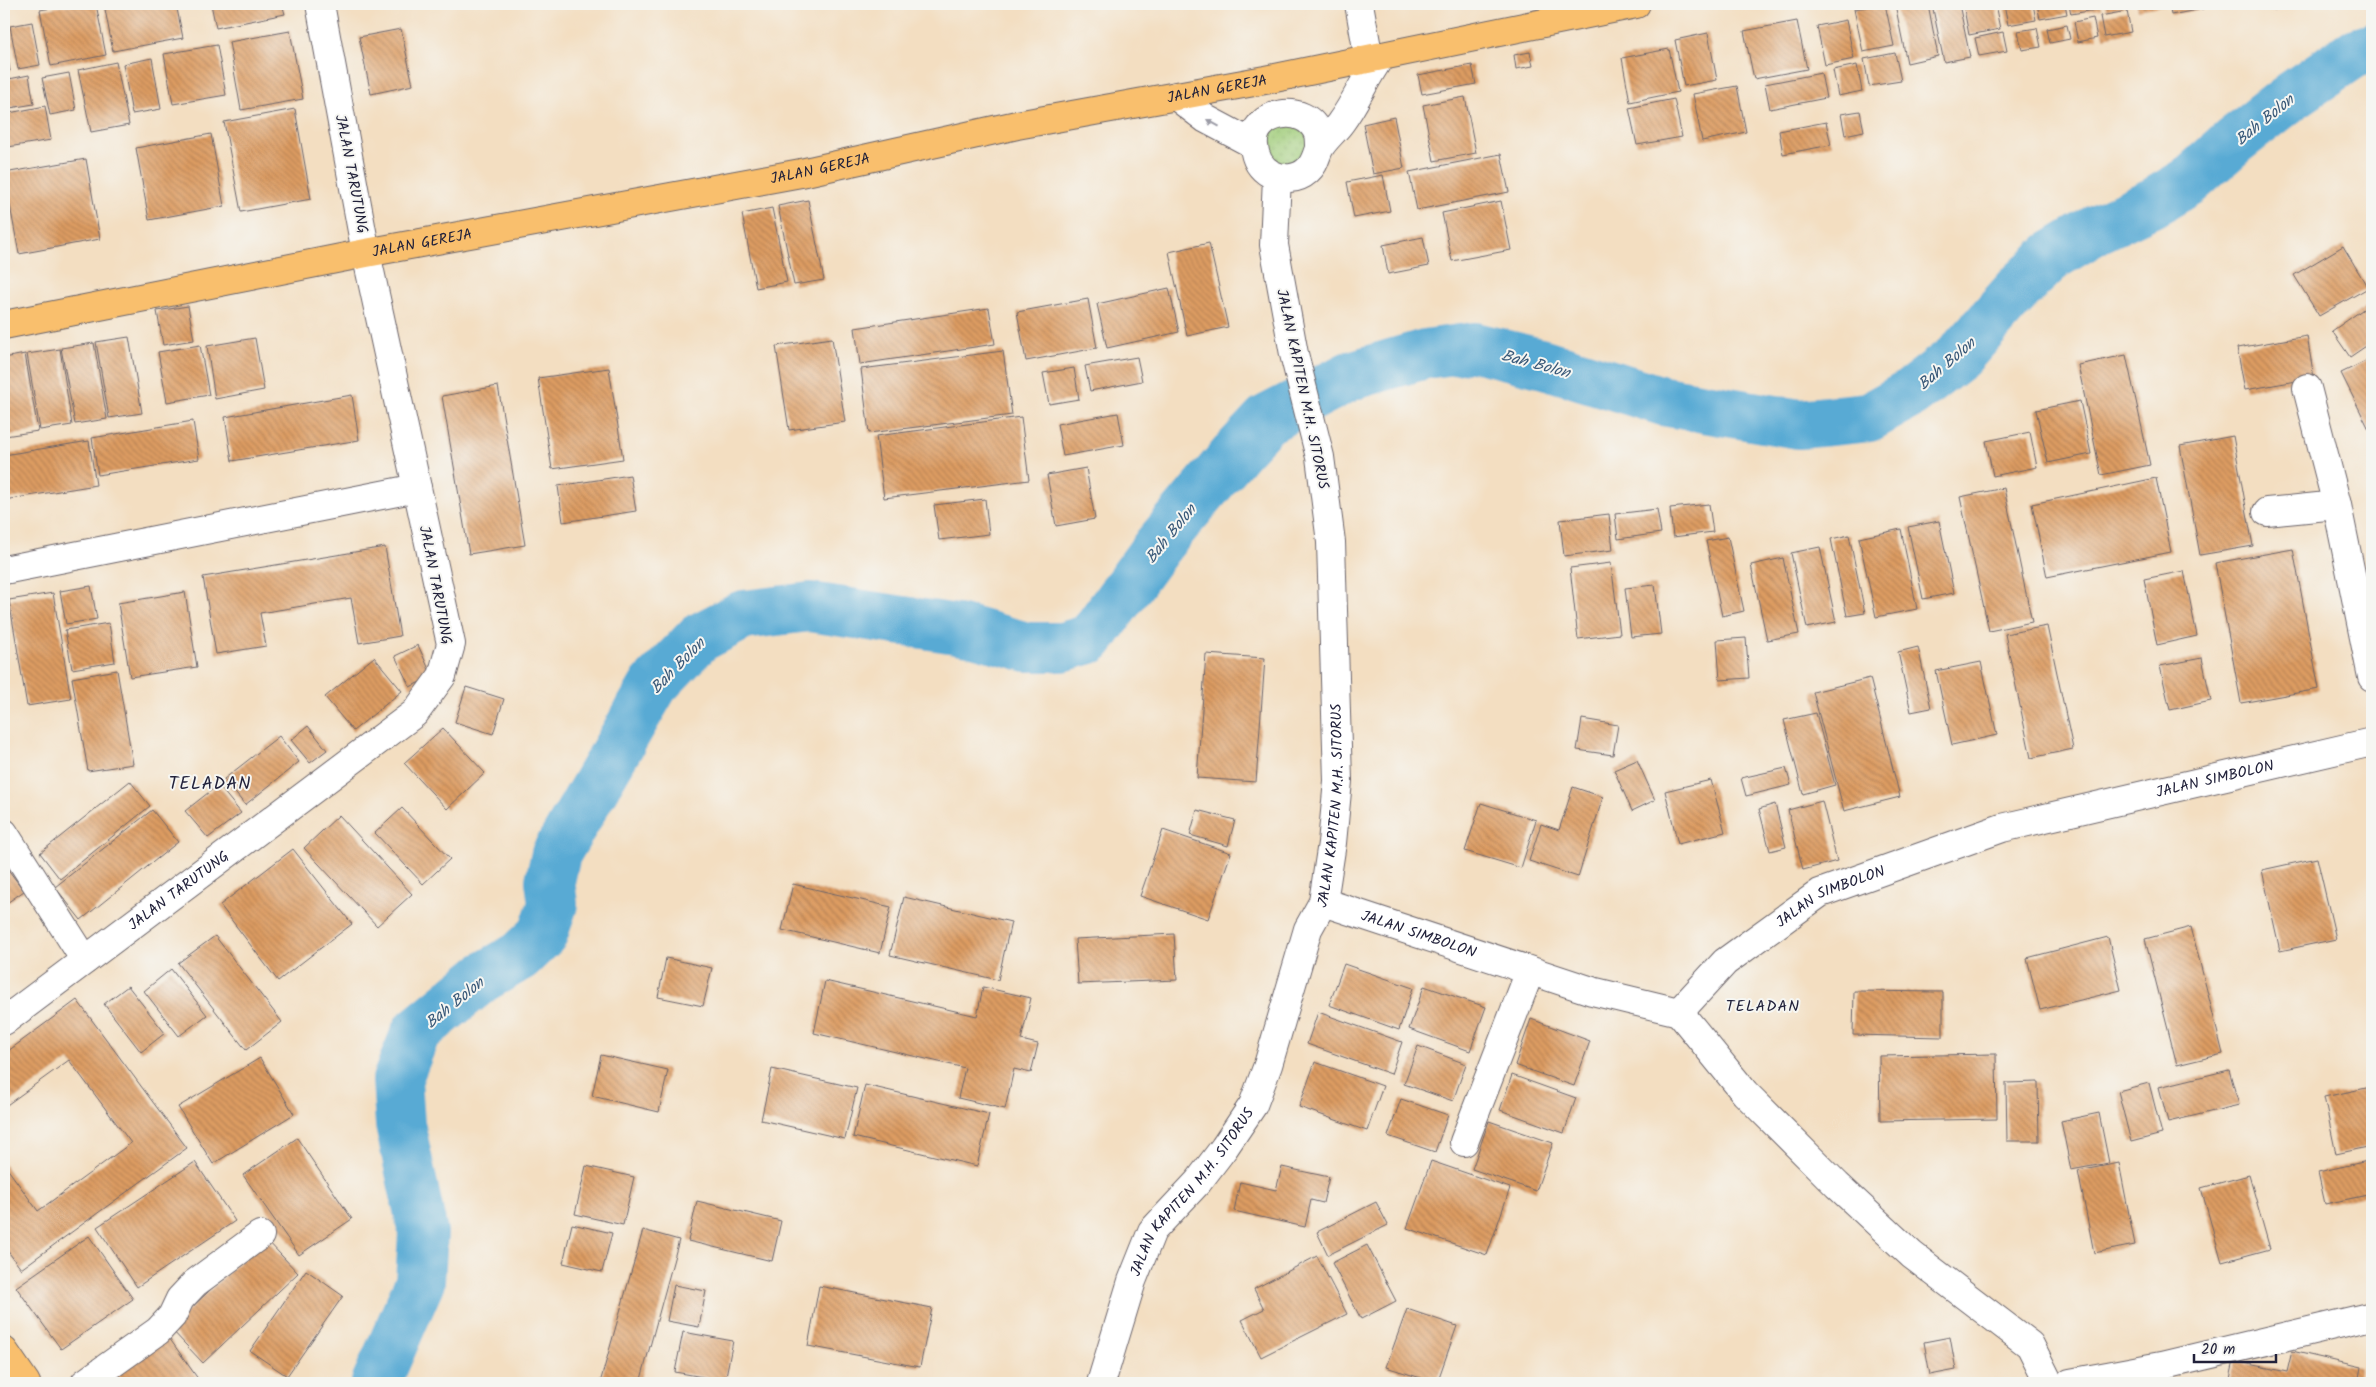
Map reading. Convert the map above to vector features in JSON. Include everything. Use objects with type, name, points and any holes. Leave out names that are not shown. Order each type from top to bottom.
[{"type":"main road","name":"JALAN GEREJA","points":[[4,325],[366,254],[801,173],[1023,124],[1265,80],[1636,4]]},
{"type":"main road","points":[[4,1351],[26,1383]]},
{"type":"street","name":"JALAN TARUTUNG","points":[[4,1021],[415,713],[442,676],[451,644],[366,254],[320,4]]},
{"type":"street","points":[[1319,149],[1342,122],[1375,58],[1359,4]]},
{"type":"street","points":[[1265,80],[1281,113]]},
{"type":"street","points":[[1176,96],[1206,119],[1254,144]]},
{"type":"street","points":[[1281,113],[1296,114],[1309,121],[1318,133],[1319,149],[1316,162],[1306,173],[1292,178],[1277,177],[1264,170],[1256,158],[1254,144],[1258,129],[1267,118],[1281,113]]},
{"type":"street","name":"JALAN KAPITEN M.H. SITORUS","points":[[1101,1383],[1132,1282],[1152,1230],[1198,1182],[1253,1105],[1268,1065],[1308,929],[1323,902],[1332,843],[1338,781],[1331,542],[1320,457],[1294,354],[1274,245],[1277,177]]},
{"type":"street","points":[[2307,388],[2337,505],[2372,677]]},
{"type":"street","points":[[4,570],[417,488]]},
{"type":"street","points":[[2267,512],[2337,505]]},
{"type":"street","name":"JALAN SIMBOLON","points":[[1323,902],[1592,991],[1679,1012],[1725,962],[1820,893],[2002,828],[2372,742]]},
{"type":"street","points":[[4,833],[85,960]]},
{"type":"street","points":[[1464,1142],[1530,971]]},
{"type":"street","points":[[1679,1012],[1745,1093],[1837,1185],[1912,1255],[2030,1345],[2049,1383]]},
{"type":"street","points":[[86,1383],[158,1331],[172,1316],[180,1299],[195,1283],[260,1235]]},
{"type":"street","points":[[2070,1383],[2167,1374],[2372,1316]]},
{"type":"green space","points":[[1290,116],[1317,144],[1282,176],[1258,135]]},
{"type":"building","points":[[75,4],[96,4],[106,55],[51,66],[40,10]]},
{"type":"building","points":[[104,4],[176,4],[183,38],[113,51]]},
{"type":"building","points":[[211,4],[282,4],[285,14],[216,28]]},
{"type":"building","points":[[1885,4],[1894,46],[1863,52],[1854,9]]},
{"type":"building","points":[[1895,4],[1928,4],[1938,56],[1907,63]]},
{"type":"building","points":[[1932,4],[1959,4],[1970,57],[1944,62]]},
{"type":"building","points":[[1963,4],[1995,4],[2000,29],[1969,35]]},
{"type":"building","points":[[2004,4],[2033,4],[2036,20],[2008,25]]},
{"type":"building","points":[[2037,4],[2065,4],[2067,14],[2040,19]]},
{"type":"building","points":[[2069,4],[2100,4],[2101,9],[2071,14]]},
{"type":"building","points":[[2105,4],[2131,4],[2131,5],[2106,10]]},
{"type":"building","points":[[2137,4],[2166,4],[2166,5],[2138,10]]},
{"type":"building","points":[[2169,4],[2207,4],[2207,8],[2171,15]]},
{"type":"building","points":[[2273,4],[2295,4],[2274,10]]},
{"type":"building","points":[[2127,11],[2131,32],[2104,37],[2100,16]]},
{"type":"building","points":[[2093,18],[2097,38],[2078,42],[2074,22]]},
{"type":"building","points":[[1846,20],[1854,59],[1825,65],[1817,26]]},
{"type":"building","points":[[1797,21],[1807,69],[1754,79],[1744,31]]},
{"type":"building","points":[[32,22],[40,65],[18,69],[10,26]]},
{"type":"building","points":[[2067,25],[2070,39],[2050,43],[2047,29]]},
{"type":"building","points":[[2037,28],[2041,47],[2022,50],[2018,31]]},
{"type":"building","points":[[401,29],[413,85],[371,94],[359,37]]},
{"type":"building","points":[[290,31],[303,99],[241,110],[229,42]]},
{"type":"building","points":[[2003,32],[2007,51],[1979,56],[1975,38]]},
{"type":"building","points":[[1708,33],[1717,80],[1684,86],[1675,40]]},
{"type":"building","points":[[4,43],[10,71],[4,72]]},
{"type":"building","points":[[217,45],[226,95],[173,104],[164,54]]},
{"type":"building","points":[[1669,49],[1678,92],[1630,102],[1622,58]]},
{"type":"building","points":[[1530,52],[1533,66],[1516,69],[1514,55]]},
{"type":"building","points":[[1895,53],[1901,81],[1869,86],[1864,59]]},
{"type":"building","points":[[152,58],[161,109],[132,114],[123,64]]},
{"type":"building","points":[[116,62],[129,125],[91,132],[78,70]]},
{"type":"building","points":[[1472,65],[1476,84],[1422,94],[1418,75]]},
{"type":"building","points":[[1857,65],[1862,91],[1838,96],[1833,70]]},
{"type":"building","points":[[69,73],[76,110],[50,115],[42,78]]},
{"type":"building","points":[[1821,73],[1826,98],[1770,109],[1765,84]]},
{"type":"building","points":[[29,75],[34,104],[4,109],[4,80]]},
{"type":"building","points":[[1737,86],[1746,132],[1702,141],[1693,94]]},
{"type":"building","points":[[1465,97],[1476,153],[1434,161],[1423,105]]},
{"type":"building","points":[[1674,99],[1682,137],[1637,145],[1629,108]]},
{"type":"building","points":[[45,106],[51,140],[8,147],[4,114]]},
{"type":"building","points":[[295,109],[311,199],[241,212],[224,122]]},
{"type":"building","points":[[1860,111],[1864,131],[1845,135],[1841,114]]},
{"type":"building","points":[[1394,117],[1404,168],[1373,174],[1363,124]]},
{"type":"building","points":[[1826,122],[1831,145],[1783,154],[1779,131]]},
{"type":"building","points":[[211,134],[224,206],[149,220],[136,148]]},
{"type":"building","points":[[1501,154],[1509,192],[1417,210],[1409,172]]},
{"type":"building","points":[[86,159],[100,239],[19,254],[4,173]]},
{"type":"building","points":[[1383,175],[1390,211],[1354,218],[1347,182]]},
{"type":"building","points":[[808,200],[824,280],[794,285],[778,206]]},
{"type":"building","points":[[1501,201],[1511,250],[1452,261],[1442,213]]},
{"type":"building","points":[[772,208],[787,282],[756,288],[742,214]]},
{"type":"building","points":[[1423,237],[1429,266],[1388,274],[1383,245]]},
{"type":"building","points":[[1209,243],[1228,327],[1187,336],[1169,252]]},
{"type":"building","points":[[2343,246],[2368,288],[2319,316],[2294,275]]},
{"type":"building","points":[[1169,288],[1179,332],[1107,348],[1097,304]]},
{"type":"building","points":[[1088,299],[1097,348],[1026,361],[1017,312]]},
{"type":"building","points":[[2372,303],[2372,342],[2350,357],[2332,331]]},
{"type":"building","points":[[188,306],[194,340],[163,345],[157,311]]},
{"type":"building","points":[[989,308],[995,344],[860,364],[855,328]]},
{"type":"building","points":[[2307,336],[2314,378],[2245,390],[2237,348]]},
{"type":"building","points":[[129,337],[142,413],[109,418],[96,342]]},
{"type":"building","points":[[255,338],[264,390],[215,399],[207,346]]},
{"type":"building","points":[[832,338],[845,422],[789,430],[776,346]]},
{"type":"building","points":[[94,343],[107,419],[75,424],[61,348]]},
{"type":"building","points":[[200,345],[209,395],[167,402],[158,352]]},
{"type":"building","points":[[60,349],[72,425],[40,430],[27,354]]},
{"type":"building","points":[[1003,351],[1012,415],[869,433],[861,369]]},
{"type":"building","points":[[25,354],[38,431],[5,436],[4,358]]},
{"type":"building","points":[[2126,355],[2150,465],[2101,475],[2078,365]]},
{"type":"building","points":[[1137,357],[1142,381],[1090,391],[1085,366]]},
{"type":"building","points":[[2372,358],[2372,435],[2341,373]]},
{"type":"building","points":[[609,368],[623,459],[552,469],[538,378]]},
{"type":"building","points":[[1074,368],[1079,399],[1049,404],[1043,373]]},
{"type":"building","points":[[498,386],[525,545],[469,554],[442,396]]},
{"type":"building","points":[[352,395],[359,440],[232,461],[225,417]]},
{"type":"building","points":[[2080,401],[2091,454],[2048,463],[2036,410]]},
{"type":"building","points":[[1118,413],[1124,445],[1063,456],[1057,424]]},
{"type":"building","points":[[1021,417],[1029,480],[884,498],[876,436]]},
{"type":"building","points":[[193,421],[199,459],[98,475],[92,438]]},
{"type":"building","points":[[2030,432],[2037,467],[1993,476],[1986,441]]},
{"type":"building","points":[[2233,436],[2253,546],[2200,555],[2180,446]]},
{"type":"building","points":[[89,441],[96,485],[4,500],[4,455]]},
{"type":"building","points":[[1086,468],[1095,519],[1056,526],[1047,475]]},
{"type":"building","points":[[630,475],[636,511],[563,522],[558,486]]},
{"type":"building","points":[[2156,478],[2171,552],[2047,577],[2032,504]]},
{"type":"building","points":[[2004,488],[2032,622],[1989,631],[1960,497]]},
{"type":"building","points":[[985,499],[989,534],[939,540],[934,505]]},
{"type":"building","points":[[1709,504],[1713,532],[1673,537],[1670,508]]},
{"type":"building","points":[[1657,509],[1661,533],[1618,539],[1615,514]]},
{"type":"building","points":[[1609,514],[1613,550],[1564,556],[1560,520]]},
{"type":"building","points":[[1939,521],[1954,593],[1923,599],[1908,527]]},
{"type":"building","points":[[1901,529],[1917,609],[1876,617],[1859,538]]},
{"type":"building","points":[[1849,535],[1865,613],[1847,616],[1831,539]]},
{"type":"building","points":[[1728,537],[1744,611],[1722,616],[1706,541]]},
{"type":"building","points":[[385,547],[400,636],[359,643],[351,598],[260,613],[266,646],[216,654],[203,577]]},
{"type":"building","points":[[1820,547],[1836,622],[1807,628],[1791,553]]},
{"type":"building","points":[[2293,549],[2319,689],[2241,703],[2215,563]]},
{"type":"building","points":[[1783,558],[1799,634],[1767,640],[1751,565]]},
{"type":"building","points":[[1611,563],[1620,634],[1578,639],[1570,568]]},
{"type":"building","points":[[2184,571],[2197,636],[2157,645],[2144,579]]},
{"type":"building","points":[[1655,585],[1661,634],[1631,637],[1625,588]]},
{"type":"building","points":[[91,586],[97,619],[66,624],[60,591]]},
{"type":"building","points":[[185,592],[197,667],[130,677],[118,603]]},
{"type":"building","points":[[53,593],[71,699],[27,706],[9,600]]},
{"type":"building","points":[[109,623],[115,662],[72,669],[65,630]]},
{"type":"building","points":[[2047,626],[2073,749],[2031,758],[2005,634]]},
{"type":"building","points":[[1746,638],[1749,678],[1720,680],[1717,640]]},
{"type":"building","points":[[418,645],[432,676],[410,687],[395,656]]},
{"type":"building","points":[[1918,647],[1931,708],[1911,712],[1898,652]]},
{"type":"building","points":[[1206,654],[1265,658],[1256,782],[1197,778]]},
{"type":"building","points":[[374,657],[402,691],[353,731],[325,697]]},
{"type":"building","points":[[2202,658],[2211,701],[2170,710],[2160,666]]},
{"type":"building","points":[[1981,662],[1997,735],[1952,745],[1936,671]]},
{"type":"building","points":[[117,670],[133,764],[88,771],[72,678]]},
{"type":"building","points":[[1870,678],[1900,797],[1844,811],[1813,692]]},
{"type":"building","points":[[466,687],[504,699],[493,734],[455,722]]},
{"type":"building","points":[[1816,713],[1835,785],[1803,794],[1784,720]]},
{"type":"building","points":[[1582,719],[1618,725],[1613,755],[1577,750]]},
{"type":"building","points":[[308,726],[327,750],[310,763],[291,740]]},
{"type":"building","points":[[443,728],[485,773],[447,809],[404,763]]},
{"type":"building","points":[[279,736],[299,762],[245,805],[224,779]]},
{"type":"building","points":[[1637,760],[1655,800],[1632,811],[1614,770]]},
{"type":"building","points":[[1786,768],[1791,785],[1746,796],[1741,778]]},
{"type":"building","points":[[1711,780],[1725,832],[1678,844],[1665,791]]},
{"type":"building","points":[[130,781],[150,806],[60,879],[40,853]]},
{"type":"building","points":[[218,785],[241,813],[208,838],[185,811]]},
{"type":"building","points":[[1573,787],[1603,797],[1578,877],[1529,861],[1541,824],[1559,830]]},
{"type":"building","points":[[1822,801],[1837,861],[1803,870],[1788,810]]},
{"type":"building","points":[[1481,803],[1536,820],[1521,868],[1465,851]]},
{"type":"building","points":[[1775,804],[1786,847],[1770,851],[1759,809]]},
{"type":"building","points":[[402,808],[450,859],[423,884],[375,833]]},
{"type":"building","points":[[152,810],[178,842],[81,920],[55,887]]},
{"type":"building","points":[[1197,810],[1235,820],[1228,846],[1190,835]]},
{"type":"building","points":[[339,815],[412,894],[377,926],[304,848]]},
{"type":"building","points":[[1163,830],[1231,853],[1208,919],[1140,896]]},
{"type":"building","points":[[293,849],[352,924],[278,981],[220,905]]},
{"type":"building","points":[[2317,858],[2336,939],[2280,951],[2262,870]]},
{"type":"building","points":[[4,864],[24,891],[4,905]]},
{"type":"building","points":[[793,884],[891,907],[880,953],[782,930]]},
{"type":"building","points":[[904,897],[1011,922],[998,980],[890,955]]},
{"type":"building","points":[[2191,927],[2223,1054],[2177,1065],[2145,939]]},
{"type":"building","points":[[1174,934],[1177,980],[1078,984],[1075,939]]},
{"type":"building","points":[[215,936],[282,1022],[246,1050],[178,963]]},
{"type":"building","points":[[2108,937],[2121,990],[2040,1010],[2027,958]]},
{"type":"building","points":[[666,958],[712,968],[703,1006],[658,997]]},
{"type":"building","points":[[1344,964],[1413,988],[1399,1030],[1329,1005]]},
{"type":"building","points":[[171,969],[207,1015],[179,1036],[144,991]]},
{"type":"building","points":[[825,981],[977,1016],[983,987],[1031,998],[1021,1040],[1038,1044],[1031,1073],[1014,1069],[1005,1109],[958,1098],[965,1068],[814,1033]]},
{"type":"building","points":[[128,986],[165,1033],[141,1052],[104,1004]]},
{"type":"building","points":[[1424,986],[1486,1007],[1470,1051],[1409,1029]]},
{"type":"building","points":[[1854,991],[1943,992],[1943,1037],[1853,1035]]},
{"type":"building","points":[[77,1000],[187,1148],[21,1269],[4,1246],[4,1164],[38,1211],[131,1143],[69,1060],[4,1107],[4,1054]]},
{"type":"building","points":[[1318,1012],[1402,1042],[1391,1074],[1307,1044]]},
{"type":"building","points":[[1531,1019],[1590,1041],[1574,1086],[1515,1065]]},
{"type":"building","points":[[1418,1046],[1466,1064],[1453,1101],[1404,1084]]},
{"type":"building","points":[[1996,1054],[1997,1119],[1880,1121],[1879,1056]]},
{"type":"building","points":[[601,1055],[668,1070],[659,1112],[592,1096]]},
{"type":"building","points":[[260,1058],[294,1114],[213,1164],[178,1107]]},
{"type":"building","points":[[1315,1062],[1383,1086],[1367,1131],[1299,1107]]},
{"type":"building","points":[[772,1069],[857,1088],[845,1139],[761,1120]]},
{"type":"building","points":[[2229,1070],[2239,1105],[2168,1122],[2159,1087]]},
{"type":"building","points":[[1512,1075],[1576,1098],[1564,1133],[1500,1110]]},
{"type":"building","points":[[2038,1082],[2039,1141],[2007,1141],[2006,1083]]},
{"type":"building","points":[[2149,1083],[2162,1134],[2131,1142],[2118,1091]]},
{"type":"building","points":[[865,1085],[989,1114],[977,1166],[853,1137]]},
{"type":"building","points":[[2371,1087],[2372,1146],[2336,1154],[2324,1097]]},
{"type":"building","points":[[1401,1099],[1448,1115],[1435,1152],[1388,1136]]},
{"type":"building","points":[[2099,1113],[2109,1163],[2071,1170],[2061,1121]]},
{"type":"building","points":[[1489,1121],[1553,1143],[1536,1191],[1472,1169]]},
{"type":"building","points":[[297,1138],[352,1219],[299,1255],[243,1175]]},
{"type":"building","points":[[2372,1160],[2372,1194],[2325,1204],[2318,1172]]},
{"type":"building","points":[[1431,1161],[1510,1188],[1487,1255],[1407,1228]]},
{"type":"building","points":[[195,1162],[235,1221],[137,1287],[97,1227]]},
{"type":"building","points":[[2119,1163],[2135,1245],[2094,1253],[2078,1171]]},
{"type":"building","points":[[586,1166],[634,1177],[623,1225],[575,1214]]},
{"type":"building","points":[[1282,1167],[1329,1177],[1323,1203],[1311,1200],[1305,1227],[1234,1211],[1240,1182],[1276,1190]]},
{"type":"building","points":[[2249,1175],[2270,1249],[2222,1262],[2201,1188]]},
{"type":"building","points":[[697,1201],[781,1221],[772,1261],[688,1241]]},
{"type":"building","points":[[1376,1202],[1388,1225],[1328,1255],[1317,1232]]},
{"type":"building","points":[[572,1224],[612,1233],[602,1272],[563,1263]]},
{"type":"building","points":[[643,1230],[679,1240],[640,1383],[600,1383]]},
{"type":"building","points":[[89,1236],[133,1299],[61,1349],[16,1287]]},
{"type":"building","points":[[265,1238],[298,1273],[203,1363],[170,1328]]},
{"type":"building","points":[[1367,1245],[1396,1301],[1361,1319],[1332,1263]]},
{"type":"building","points":[[1317,1256],[1347,1314],[1261,1357],[1242,1320],[1264,1309],[1254,1289]]},
{"type":"building","points":[[306,1270],[343,1296],[287,1376],[250,1351]]},
{"type":"building","points":[[674,1285],[706,1291],[699,1327],[667,1321]]},
{"type":"building","points":[[819,1286],[932,1308],[920,1367],[808,1346]]},
{"type":"building","points":[[1407,1309],[1457,1326],[1437,1383],[1386,1367]]},
{"type":"building","points":[[683,1332],[733,1341],[725,1381],[675,1372]]},
{"type":"building","points":[[167,1335],[201,1383],[98,1383]]},
{"type":"building","points":[[1950,1337],[1956,1370],[1930,1375],[1924,1342]]},
{"type":"building","points":[[2292,1351],[2361,1367],[2358,1383],[2229,1383],[2234,1361],[2287,1372]]},
{"type":"waterway","name":"Bah Bolon","points":[[376,1383],[420,1282],[423,1233],[400,1124],[397,1080],[416,1032],[482,978],[520,956],[543,934],[553,904],[550,881],[556,854],[654,685],[699,638],[743,615],[810,607],[970,631],[1027,647],[1062,647],[1090,639],[1158,545],[1266,420],[1350,376],[1425,354],[1475,347],[1544,364],[1663,401],[1799,424],[1869,417],[1910,394],[1959,356],[2021,286],[2052,256],[2095,230],[2156,201],[2188,182],[2234,141],[2293,95],[2353,54],[2372,48]]},
{"type":"district","name":"TELADAN","points":[[210,783]]},
{"type":"district","name":"TELADAN","points":[[1763,1005]]}]
